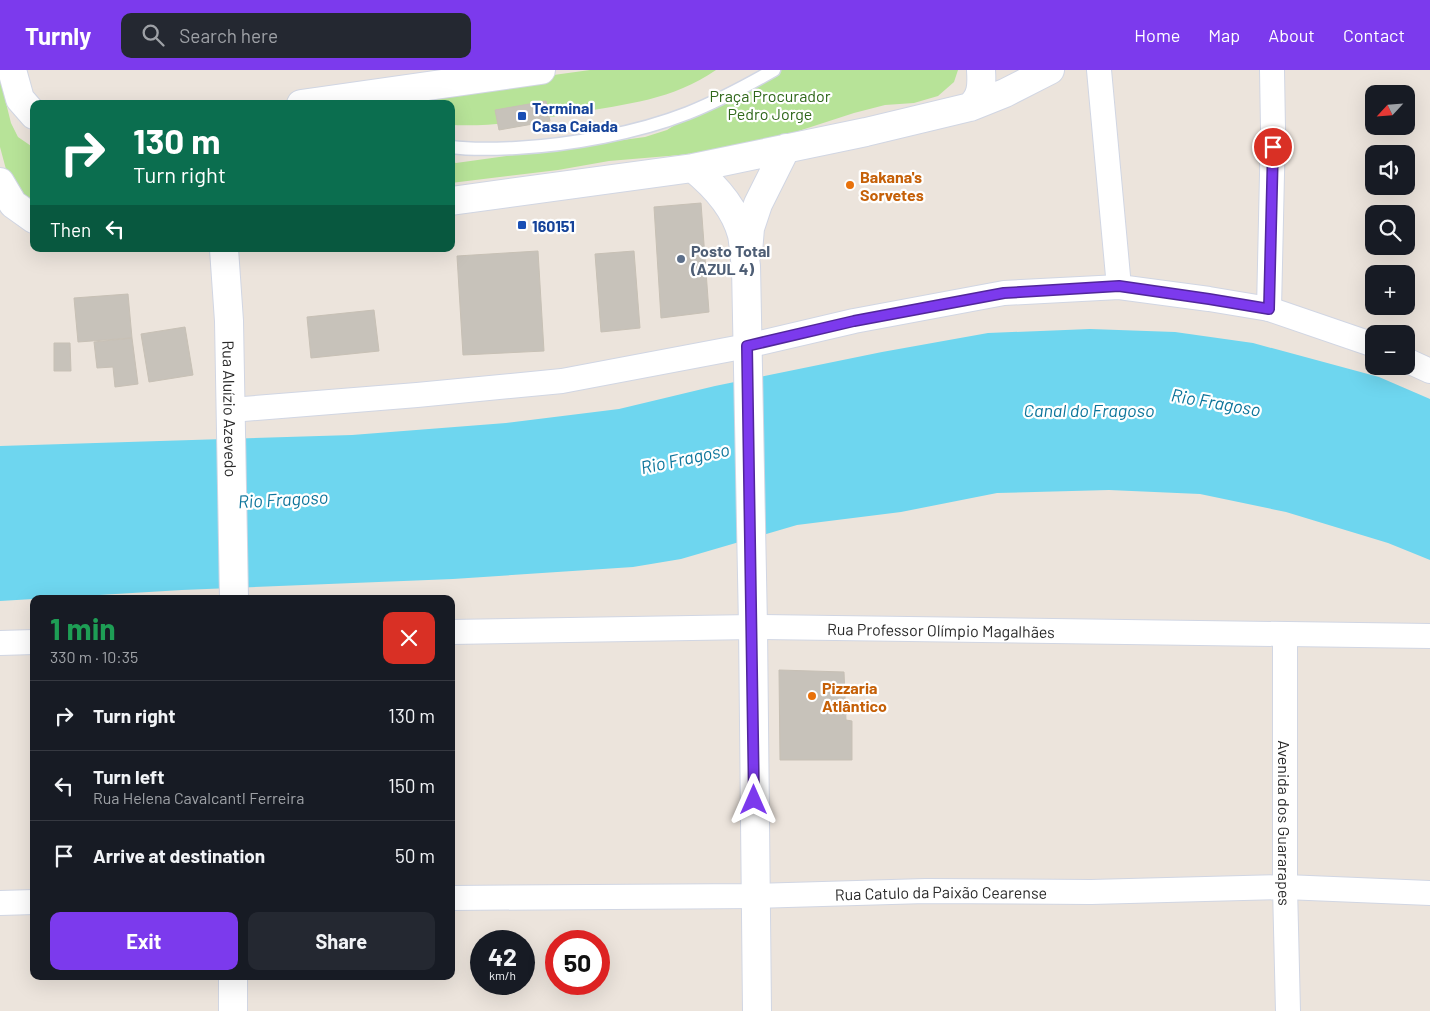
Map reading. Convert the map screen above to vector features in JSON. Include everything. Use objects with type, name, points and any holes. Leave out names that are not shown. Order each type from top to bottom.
[{"type":"main road","points":[[12,70],[20,99],[30,110]]},
{"type":"main road","points":[[332,100],[541,70]]},
{"type":"main road","points":[[970,107],[976,102],[980,94],[981,70]]},
{"type":"main road","points":[[455,200],[694,168],[866,132],[970,107],[1006,93],[1047,71]]},
{"type":"main road","points":[[757,1011],[753,627],[746,266],[750,228],[758,204],[786,148]]},
{"type":"main road","points":[[694,168],[718,192],[734,216],[741,233],[746,266]]},
{"type":"main road","name":"Rua Aluízio Azevedo","points":[[224,252],[229,321],[234,595]]},
{"type":"main road","points":[[233,980],[233,1011]]},
{"type":"street","points":[[1099,70],[1119,286]]},
{"type":"street","points":[[1269,309],[1273,138],[1272,70]]},
{"type":"street","points":[[231,410],[562,381],[747,346],[854,321],[1004,293],[1119,286],[1269,309],[1365,342]]},
{"type":"street","points":[[1415,364],[1430,371]]},
{"type":"street","name":"Rua Professor Olímpio Magalhães","points":[[455,632],[753,627],[1430,636]]},
{"type":"street","name":"Avenida dos Guararapes","points":[[1285,635],[1285,887],[1288,1011]]},
{"type":"street","points":[[0,643],[30,642]]},
{"type":"street","name":"Rua Catulo da Paixão Cearense","points":[[455,898],[755,896],[926,891],[1090,892],[1285,887],[1430,893]]},
{"type":"street","points":[[0,903],[30,902]]},
{"type":"lane","points":[[455,147],[482,149],[538,147],[583,141],[636,129],[688,113],[746,86],[774,70]]},
{"type":"green space","points":[[590,70],[716,70],[683,88],[649,99],[560,116],[498,124],[455,125],[455,100],[372,100]]},
{"type":"green space","name":"Praça Procurador Pedro Jorge","points":[[760,70],[958,70],[954,82],[938,96],[914,103],[885,105],[780,137],[736,147],[680,155],[609,161],[558,170],[455,183],[455,163],[645,137],[667,130]]},
{"type":"green space","points":[[0,79],[11,123],[18,137],[30,145],[30,204],[7,173],[0,147]]},
{"type":"water","name":"Canal do Fragoso","points":[[1090,329],[1175,332],[1253,343],[1365,373],[1365,375],[1379,377],[1430,399],[1430,560],[1388,543],[1286,512],[1200,494],[1109,490],[997,493],[901,512],[797,525],[681,559],[633,567],[453,579],[99,595],[30,595],[30,599],[0,601],[0,446],[352,435],[506,423],[619,409],[715,386],[882,352],[988,333]]},
{"type":"building","name":"Terminal Casa Caiada","points":[[546,101],[550,121],[499,130],[495,110]]},
{"type":"building","name":"Posto Total (AZUL 4)","points":[[701,203],[709,312],[661,318],[654,207]]},
{"type":"building","points":[[538,251],[544,351],[463,355],[457,256]]},
{"type":"building","points":[[634,251],[640,328],[601,332],[595,254]]},
{"type":"building","points":[[128,294],[132,338],[78,342],[74,298]]},
{"type":"building","points":[[374,310],[379,351],[311,358],[307,317]]},
{"type":"building","points":[[185,327],[193,375],[149,382],[141,334]]},
{"type":"building","points":[[132,338],[138,384],[115,387],[113,367],[97,368],[94,342]]},
{"type":"building","points":[[54,343],[70,343],[71,371],[54,371]]},
{"type":"building","name":"Pizzaria Atlântico","points":[[779,670],[844,672],[846,720],[852,721],[852,760],[780,760]]},
{"type":"place","name":"Terminal Casa Caiada","points":[[522,116]]},
{"type":"place","name":"Bakana's Sorvetes","points":[[850,185]]},
{"type":"place","name":"160151","points":[[522,225]]},
{"type":"place","name":"Posto Total (AZUL 4)","points":[[681,259]]},
{"type":"place","name":"Pizzaria Atlântico","points":[[812,696]]},
{"type":"route","points":[[754,800],[753,627],[747,346],[854,321],[1004,293],[1119,286],[1269,309],[1273,147]]},
{"type":"water label","name":"Rio Fragoso","points":[[1216,402]]},
{"type":"water label","name":"Rio Fragoso","points":[[685,458]]},
{"type":"water label","name":"Rio Fragoso","points":[[283,499]]}]
